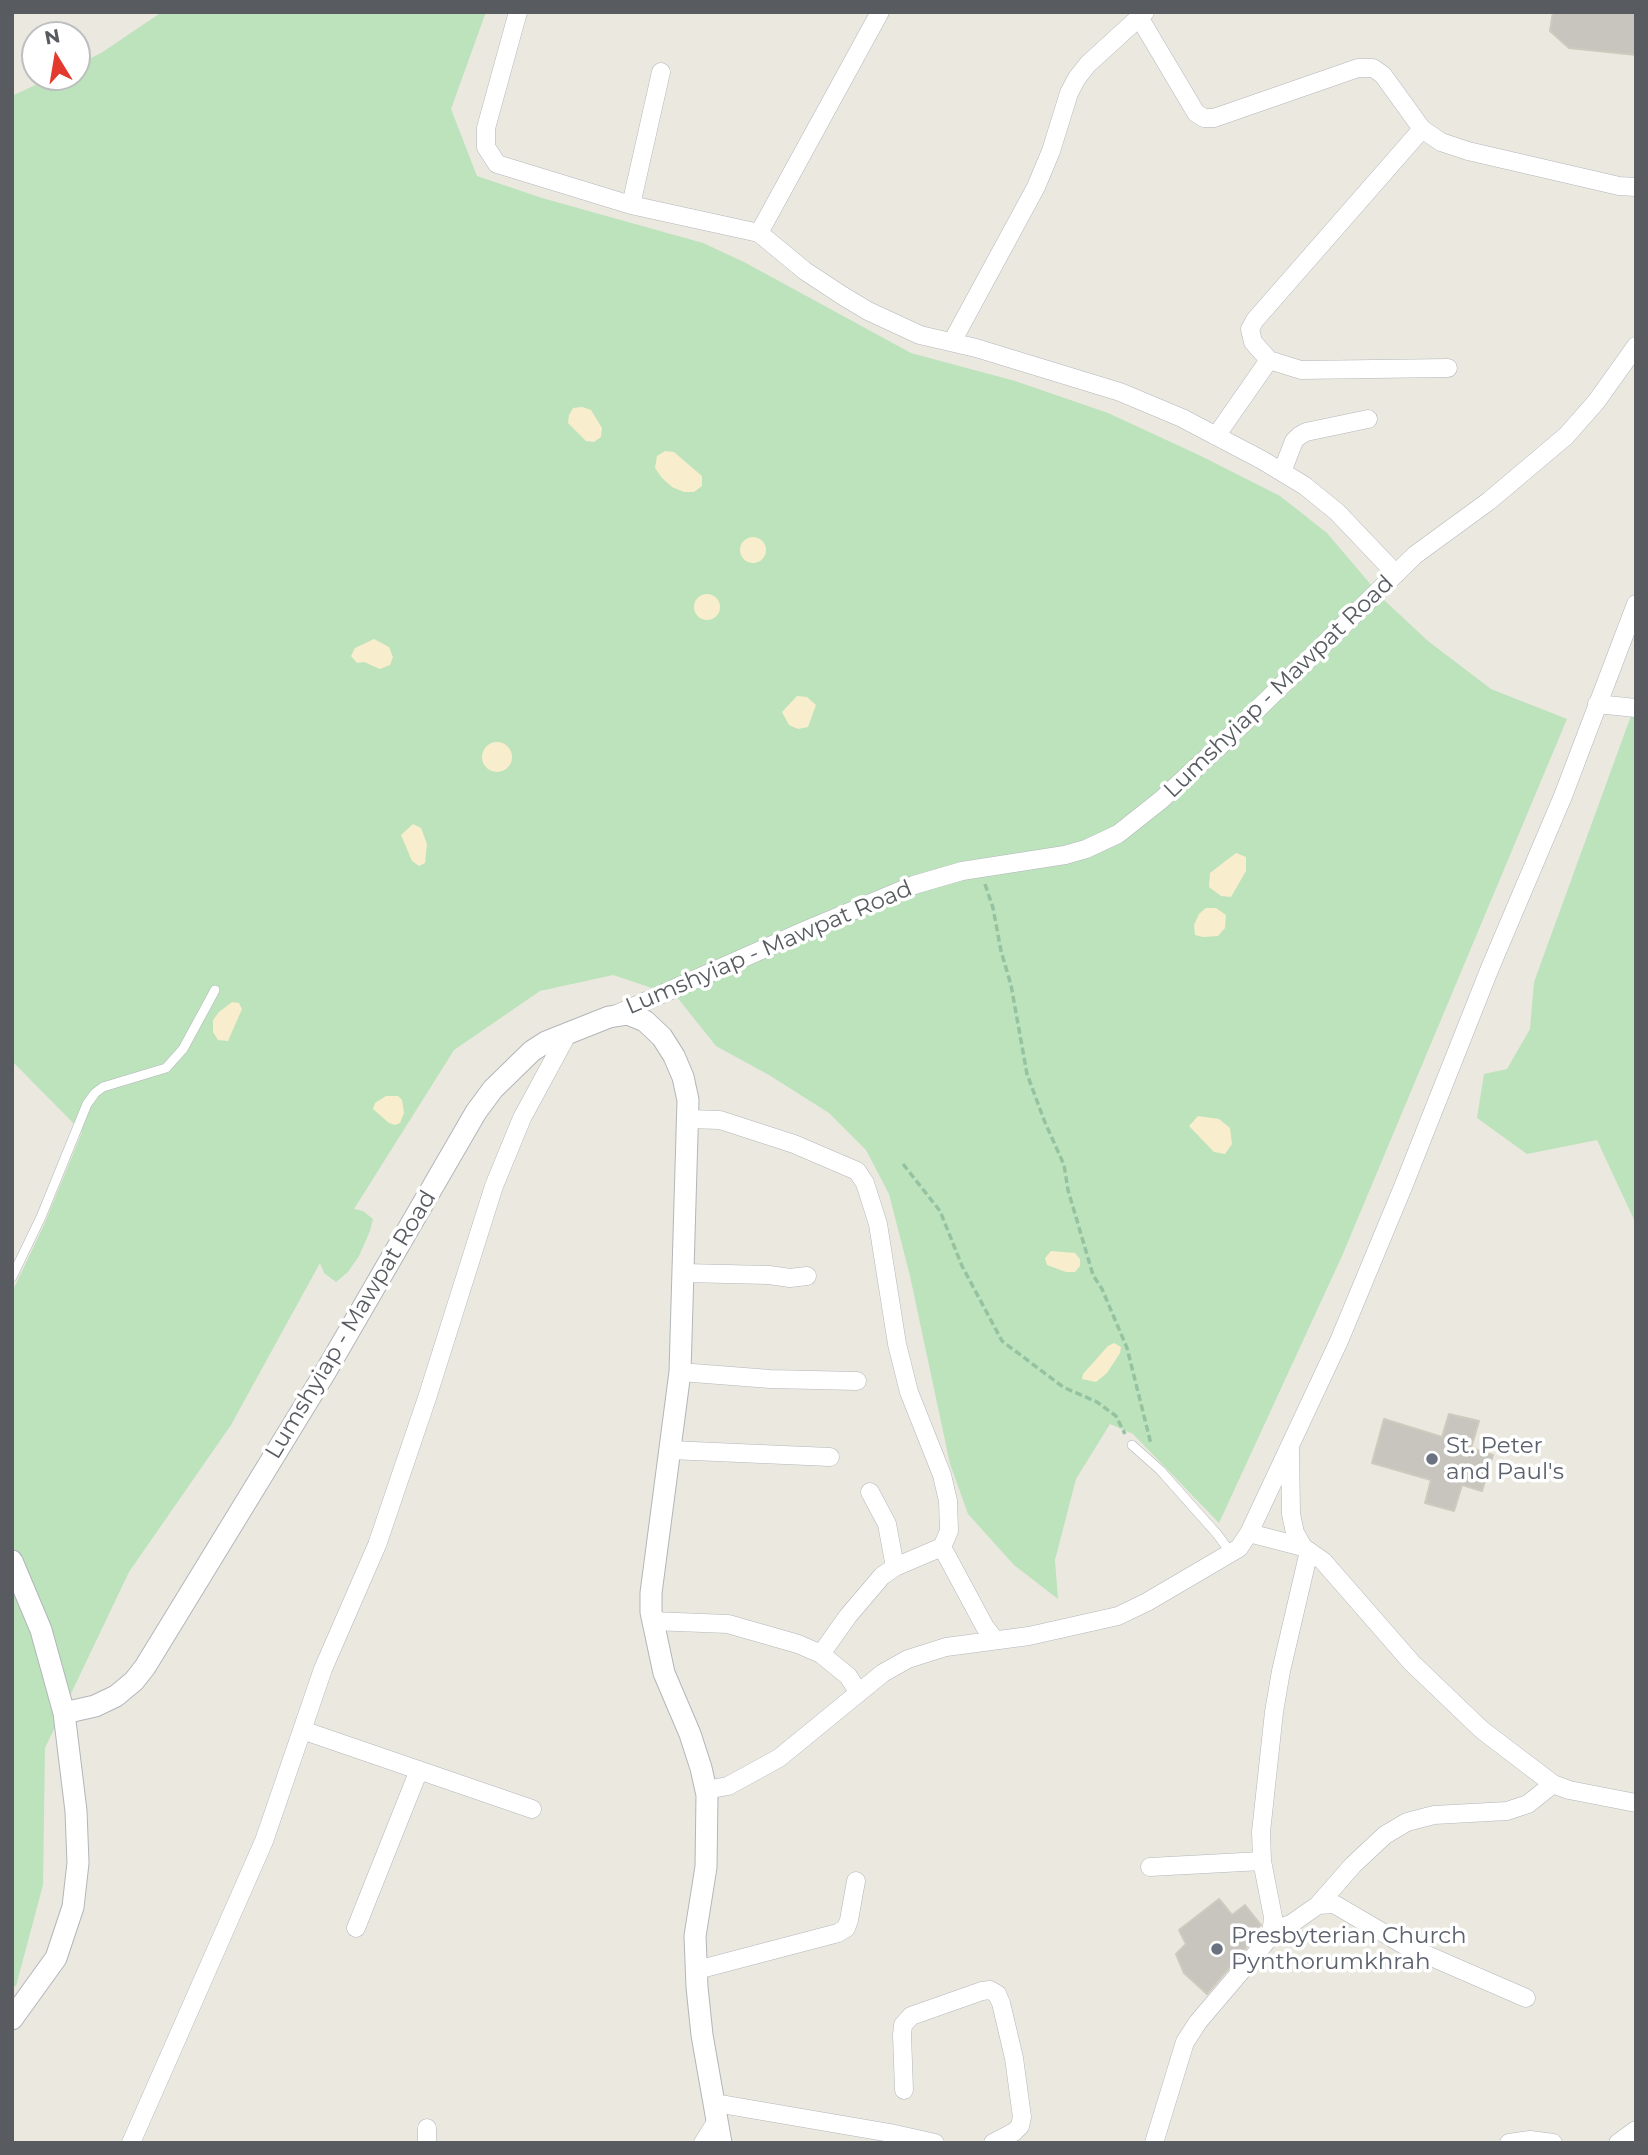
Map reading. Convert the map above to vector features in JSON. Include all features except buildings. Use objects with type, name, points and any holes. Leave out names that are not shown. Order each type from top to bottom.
[{"type":"street","points":[[518,12],[486,128],[486,147],[497,164],[631,205],[759,233],[805,271],[868,312],[920,335],[1120,391],[1182,418],[1305,486],[1337,513],[1395,574]]},
{"type":"street","points":[[759,233],[880,12]]},
{"type":"street","points":[[952,342],[1037,187],[1069,93],[1077,78],[1087,64],[1142,14],[1196,113],[1204,118],[1214,118],[1358,68],[1373,68],[1383,75],[1422,129],[1440,142],[1619,186],[1636,187]]},
{"type":"street","points":[[631,205],[662,72]]},
{"type":"street","points":[[1422,129],[1250,329],[1252,342],[1269,360],[1301,370],[1448,368]]},
{"type":"street","name":"Lumshyiap - Mawpat Road","points":[[64,1713],[94,1706],[116,1696],[134,1681],[199,1581],[326,1371],[476,1112],[493,1089],[532,1051],[889,894],[938,877],[981,867],[1042,859],[1086,849],[1118,834],[1234,733],[1415,555],[1489,501],[1566,436],[1596,402],[1636,346]]},
{"type":"street","points":[[1216,436],[1269,360]]},
{"type":"street","points":[[1282,472],[1294,441],[1306,432],[1368,419]]},
{"type":"street","points":[[706,1790],[728,1786],[779,1758],[883,1673],[908,1659],[946,1647],[1029,1636],[1118,1616],[1239,1548],[1249,1533],[1339,1340],[1563,796],[1636,604]]},
{"type":"street","points":[[1597,705],[1636,708]]},
{"type":"street","points":[[609,1017],[628,1014],[645,1021],[662,1037],[683,1077],[688,1100],[680,1372],[651,1593],[653,1621],[664,1673],[690,1734],[706,1790],[708,1841],[695,1936],[696,1970],[702,2035],[721,2143]]},
{"type":"street","points":[[131,2143],[264,1842],[323,1670],[377,1545],[428,1398],[494,1186],[522,1118],[568,1033]]},
{"type":"street","points":[[688,1118],[720,1121],[794,1144],[857,1171],[865,1182],[878,1224],[897,1344],[909,1392],[942,1475],[948,1501],[949,1531],[943,1547],[895,1567],[882,1576],[821,1654]]},
{"type":"street","points":[[684,1273],[790,1278],[807,1276]]},
{"type":"street","points":[[680,1372],[770,1379],[857,1381]]},
{"type":"street","points":[[1154,2143],[1185,2042],[1198,2022],[1271,1936],[1273,1930],[1262,1860],[1261,1832],[1274,1712],[1306,1549],[1295,1533],[1292,1514],[1290,1445]]},
{"type":"street","points":[[670,1450],[830,1457]]},
{"type":"street","points":[[870,1492],[887,1524],[895,1567]]},
{"type":"street","points":[[1249,1533],[1306,1549],[1323,1561],[1412,1663],[1482,1730],[1553,1784],[1569,1790],[1636,1803]]},
{"type":"street","points":[[943,1547],[985,1627],[995,1640]]},
{"type":"street","points":[[12,1560],[41,1630],[64,1713],[76,1811],[78,1863],[73,1907],[56,1958],[12,2019]]},
{"type":"street","points":[[653,1621],[683,1620],[736,1625],[798,1644],[821,1654],[848,1676],[859,1693]]},
{"type":"street","points":[[302,1730],[532,1809]]},
{"type":"street","points":[[356,1928],[419,1770]]},
{"type":"street","points":[[1273,1930],[1291,1924],[1318,1905],[1385,1835],[1408,1822],[1434,1815],[1507,1811],[1528,1804],[1553,1784]]},
{"type":"street","points":[[1150,1867],[1262,1860]]},
{"type":"street","points":[[696,1970],[838,1933],[846,1928],[856,1881]]},
{"type":"street","points":[[1318,1905],[1334,1904],[1404,1945],[1526,1998]]},
{"type":"street","points":[[904,2090],[901,2035],[903,2025],[911,2016],[982,1991],[990,1990],[997,1994],[1014,2058],[1022,2117],[1020,2126],[1014,2132],[993,2143]]},
{"type":"street","points":[[703,2143],[717,2111]]},
{"type":"street","points":[[717,2111],[890,2133],[935,2143]]},
{"type":"street","points":[[1618,2143],[1636,2130]]},
{"type":"street","points":[[1509,2143],[1530,2140],[1553,2143]]},
{"type":"lane","points":[[12,1276],[95,1093],[103,1087],[166,1068],[174,1061],[215,990]]},
{"type":"lane","points":[[1132,1445],[1152,1463],[1231,1553]]},
{"type":"path","points":[[981,867],[1011,985],[1027,1073],[1064,1165],[1093,1275],[1128,1348],[1150,1437],[1152,1463]]},
{"type":"path","points":[[903,1164],[940,1210],[962,1266],[1002,1341],[1063,1387],[1097,1402],[1116,1416],[1132,1445]]},
{"type":"green space","points":[[162,12],[486,12],[451,109],[477,176],[542,198],[703,243],[744,262],[911,353],[1015,381],[1108,413],[1201,456],[1280,496],[1327,533],[1383,599],[1428,641],[1491,689],[1567,719],[1342,1256],[1219,1523],[1133,1434],[1110,1424],[1076,1479],[1055,1560],[1058,1599],[1014,1565],[968,1514],[950,1464],[910,1276],[889,1194],[866,1150],[829,1113],[716,1046],[676,996],[613,975],[540,991],[454,1050],[354,1209],[363,1211],[373,1219],[359,1256],[348,1272],[336,1282],[324,1273],[320,1263],[231,1425],[129,1572],[45,1748],[43,1885],[16,1986],[12,1987],[12,1292],[44,1225],[82,1132],[12,1061],[12,96],[23,91],[91,91],[91,58]]},
{"type":"green space","points":[[1636,702],[1636,1224],[1597,1140],[1527,1154],[1477,1118],[1484,1074],[1507,1069],[1530,1029],[1534,982]]},
{"type":"sand","points":[[573,408],[591,410],[602,428],[601,437],[594,442],[586,441],[568,423]]},
{"type":"sand","points":[[665,451],[674,452],[702,476],[702,486],[694,492],[684,492],[672,487],[662,478],[655,468],[657,456]]},
{"type":"sand","points":[[753,537],[762,541],[766,550],[762,559],[753,563],[744,559],[740,550],[744,541]]},
{"type":"sand","points":[[707,594],[716,598],[720,607],[716,616],[707,620],[698,616],[694,607],[698,598]]},
{"type":"sand","points":[[374,639],[389,647],[393,657],[390,665],[380,669],[364,662],[357,663],[351,656],[355,648]]},
{"type":"sand","points":[[797,696],[807,697],[816,705],[808,727],[798,729],[789,725],[782,712]]},
{"type":"sand","points":[[497,742],[503,743],[511,751],[511,763],[503,771],[497,772],[491,771],[483,763],[482,757],[483,751],[491,743]]},
{"type":"sand","points":[[413,824],[421,828],[427,844],[425,863],[419,866],[412,861],[401,835]]},
{"type":"sand","points":[[1236,853],[1246,857],[1246,871],[1231,897],[1221,896],[1209,887],[1210,873]]},
{"type":"sand","points":[[1206,908],[1216,908],[1226,915],[1225,928],[1218,936],[1195,935],[1194,925],[1199,914]]},
{"type":"sand","points":[[232,1002],[239,1003],[242,1009],[228,1041],[218,1040],[213,1032],[213,1020]]},
{"type":"sand","points":[[386,1096],[398,1096],[402,1100],[404,1113],[400,1123],[389,1123],[373,1109],[375,1103]]},
{"type":"sand","points":[[1198,1116],[1219,1119],[1230,1128],[1232,1144],[1225,1154],[1214,1152],[1189,1126]]},
{"type":"sand","points":[[1051,1251],[1075,1253],[1080,1259],[1080,1266],[1075,1272],[1066,1272],[1047,1265],[1045,1258]]},
{"type":"sand","points":[[1114,1343],[1121,1347],[1120,1353],[1107,1373],[1096,1382],[1082,1379],[1083,1374],[1108,1346]]},
{"type":"place","name":"St. Peter and Paul's","points":[[1432,1459]]},
{"type":"place","name":"Presbyterian Church Pynthorumkhrah","points":[[1217,1949]]}]
